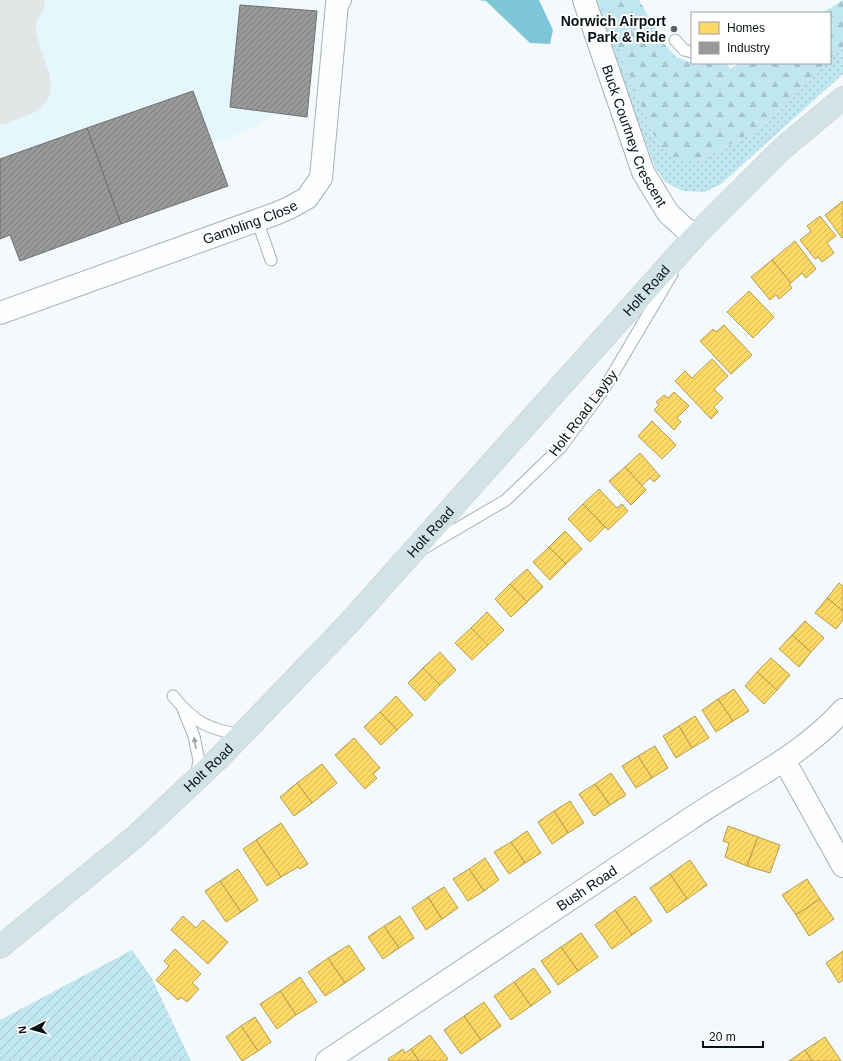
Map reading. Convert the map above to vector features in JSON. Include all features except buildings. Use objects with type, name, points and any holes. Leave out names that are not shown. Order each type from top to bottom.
[{"type":"highway","name":"Holt Road","points":[[0,947],[136,836],[242,735],[349,623],[694,237],[783,148],[843,98]]},
{"type":"street","name":"Gambling Close","points":[[0,313],[289,208],[307,198],[321,178],[337,4],[340,0]]},
{"type":"street","name":"Buck Courtney Crescent","points":[[584,0],[643,172],[668,213],[694,237]]},
{"type":"street","name":"Bush Road","points":[[327,1061],[710,805],[784,760],[831,724],[843,710]]},
{"type":"street","points":[[784,760],[843,866]]},
{"type":"lane","points":[[675,40],[684,50],[691,52]]},
{"type":"lane","points":[[256,220],[271,260]]},
{"type":"lane","name":"Holt Road Layby","points":[[406,559],[506,500],[561,447],[604,389],[694,237]]},
{"type":"lane","points":[[174,696],[182,707],[194,736],[199,761],[196,780]]},
{"type":"lane","points":[[182,707],[201,723],[218,731],[242,735]]},
{"type":"shaded area","points":[[0,0],[273,0],[272,8],[317,11],[307,117],[276,114],[246,131],[108,185],[121,224],[20,261],[10,235],[0,239]]},
{"type":"green space","points":[[593,0],[599,0],[657,143],[697,162],[754,132],[782,109],[825,64],[831,64],[831,58],[843,49],[843,74],[721,184],[705,192],[683,191],[665,182],[655,167]]},
{"type":"green space","points":[[599,0],[639,0],[665,45],[676,57],[691,62],[691,64],[727,64],[730,69],[738,64],[825,64],[782,109],[754,132],[697,162],[677,161],[657,143]]},
{"type":"green space","points":[[843,0],[843,49],[831,58],[831,12],[824,12]]},
{"type":"green space","points":[[132,950],[151,977],[191,1061],[0,1061],[0,1020]]},
{"type":"water","points":[[478,0],[539,0],[553,30],[550,44],[530,43],[486,1]]},
{"type":"taxiway","points":[[0,97],[21,89],[24,86],[23,78],[9,34],[10,17],[18,0]]},
{"type":"place","name":"Norwich Airport Park & Ride","points":[[674,29]]}]
